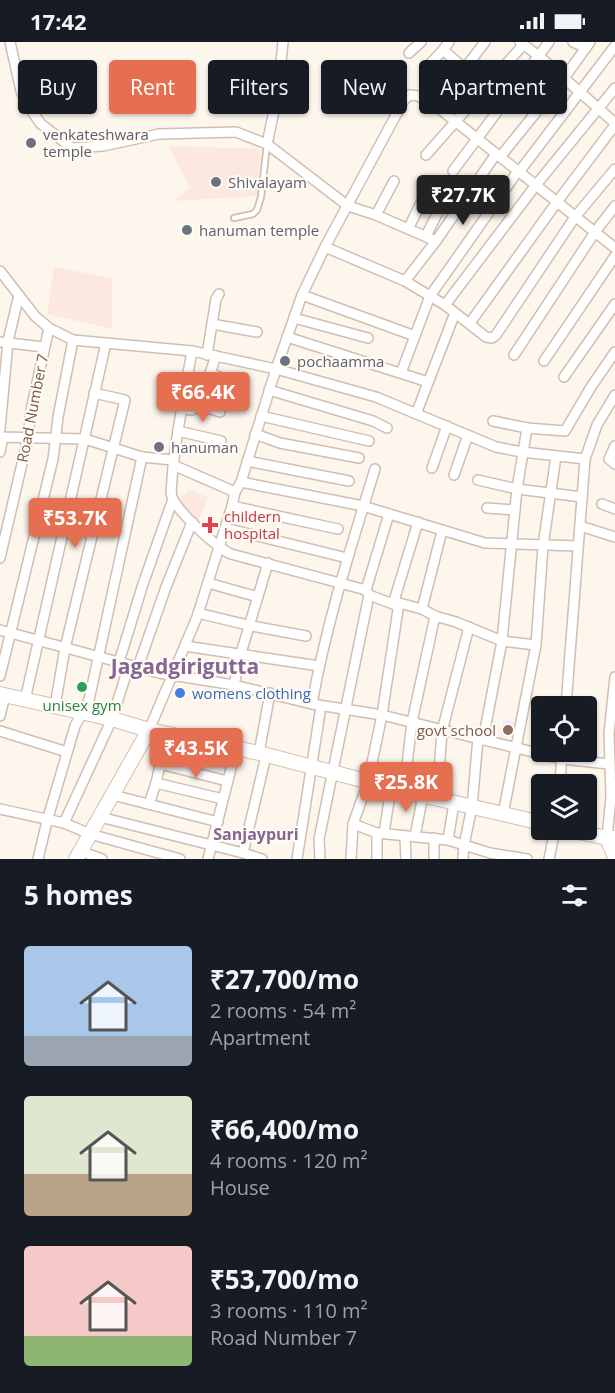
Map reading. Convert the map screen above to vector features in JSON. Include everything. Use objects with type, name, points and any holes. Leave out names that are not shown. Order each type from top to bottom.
[{"type":"street","points":[[10,42],[21,91],[28,106],[41,124],[72,148],[103,146],[159,134],[236,132],[267,144],[348,206],[376,215],[436,241]]},
{"type":"street","points":[[267,144],[278,92],[283,42]]},
{"type":"street","points":[[409,53],[421,42]]},
{"type":"street","points":[[470,60],[485,42]]},
{"type":"street","points":[[453,171],[549,42]]},
{"type":"street","points":[[567,74],[588,45],[573,42]]},
{"type":"street","points":[[426,155],[456,123],[521,43],[543,60]]},
{"type":"street","points":[[433,60],[446,46],[457,60]]},
{"type":"street","points":[[401,373],[430,296],[519,172],[615,46]]},
{"type":"street","points":[[470,323],[615,124],[567,81]]},
{"type":"street","points":[[445,305],[536,185],[615,88]]},
{"type":"street","points":[[102,859],[78,855],[149,730],[171,674],[185,646],[208,584],[235,492],[241,482],[269,390],[302,295],[325,247],[404,100],[410,95],[419,97]]},
{"type":"street","points":[[445,114],[615,248]]},
{"type":"street","points":[[405,281],[498,155],[533,114]]},
{"type":"street","points":[[325,247],[405,281],[445,305],[486,337],[492,338],[575,217],[615,169]]},
{"type":"street","points":[[376,215],[394,181]]},
{"type":"street","points":[[408,229],[426,193]]},
{"type":"street","points":[[426,236],[445,198]]},
{"type":"street","points":[[514,355],[595,232],[615,206]]},
{"type":"street","points":[[544,361],[615,256]]},
{"type":"street","points":[[0,271],[35,316],[49,328],[73,340],[192,351],[276,369],[376,397],[496,447],[585,459]]},
{"type":"street","points":[[182,409],[192,410],[199,405],[210,373],[212,324],[219,294]]},
{"type":"street","points":[[0,452],[4,342],[19,295]]},
{"type":"street","points":[[302,295],[415,336]]},
{"type":"street","points":[[564,377],[615,304]]},
{"type":"street","points":[[416,414],[455,313]]},
{"type":"street","points":[[294,318],[369,338]]},
{"type":"street","points":[[212,324],[257,332]]},
{"type":"street","name":"Road Number 7","points":[[0,558],[28,438],[49,328]]},
{"type":"street","points":[[287,337],[428,382]]},
{"type":"street","points":[[0,676],[53,459],[73,340]]},
{"type":"street","points":[[4,342],[44,347]]},
{"type":"street","points":[[25,700],[106,343]]},
{"type":"street","points":[[192,351],[173,463],[171,490],[173,499],[192,522],[219,548],[231,554],[340,582],[396,603],[423,609],[435,616],[502,641],[536,645]]},
{"type":"street","points":[[494,421],[527,428],[565,431],[615,352]]},
{"type":"street","points":[[210,373],[241,386]]},
{"type":"street","points":[[269,390],[373,421],[387,428]]},
{"type":"street","points":[[55,706],[65,648],[125,400],[94,393]]},
{"type":"street","points":[[567,696],[585,459],[597,425],[615,395]]},
{"type":"street","points":[[199,405],[220,412]]},
{"type":"street","points":[[261,416],[369,441]]},
{"type":"street","points":[[432,468],[447,426]]},
{"type":"street","points":[[463,859],[481,739],[502,641],[517,489],[527,428]]},
{"type":"street","points":[[178,431],[221,441]]},
{"type":"street","points":[[1,434],[28,438],[85,439],[142,457],[173,463],[235,492]]},
{"type":"street","points":[[255,434],[280,443],[359,458]]},
{"type":"street","points":[[454,476],[468,435]]},
{"type":"street","points":[[615,446],[609,459],[615,464]]},
{"type":"street","points":[[503,814],[536,645],[543,546],[555,456]]},
{"type":"street","points":[[38,859],[75,726],[89,700],[142,457]]},
{"type":"street","points":[[247,461],[350,481]]},
{"type":"street","points":[[297,859],[311,768],[319,666],[340,582],[375,469]]},
{"type":"street","points":[[478,480],[517,489],[582,497]]},
{"type":"street","points":[[241,482],[363,506],[485,543],[578,546]]},
{"type":"street","points":[[119,662],[173,499]]},
{"type":"street","points":[[602,504],[615,509]]},
{"type":"street","points":[[232,506],[338,529]]},
{"type":"street","points":[[487,508],[515,510]]},
{"type":"street","points":[[320,859],[319,839],[367,592],[390,514]]},
{"type":"street","points":[[64,823],[112,719],[192,522]]},
{"type":"street","points":[[351,859],[353,824],[368,782],[382,716],[396,603],[418,522]]},
{"type":"street","points":[[580,526],[615,537]]},
{"type":"street","points":[[225,528],[347,558]]},
{"type":"street","points":[[423,609],[442,531]]},
{"type":"street","points":[[234,685],[267,563]]},
{"type":"street","points":[[208,584],[258,597]]},
{"type":"street","points":[[198,613],[306,636]]},
{"type":"street","points":[[377,859],[381,833],[397,789],[435,616]]},
{"type":"street","points":[[437,799],[442,731],[469,627]]},
{"type":"street","points":[[0,630],[133,666],[234,685],[316,705],[346,708],[531,750]]},
{"type":"street","points":[[185,646],[319,666]]},
{"type":"street","points":[[615,677],[609,764],[613,796],[611,838],[615,857]]},
{"type":"street","points":[[243,853],[262,755],[270,693]]},
{"type":"street","points":[[0,716],[3,695],[311,768],[332,771],[368,782],[531,820]]},
{"type":"street","points":[[0,730],[67,752]]},
{"type":"street","points":[[149,804],[167,733]]},
{"type":"street","points":[[208,859],[236,749]]},
{"type":"street","points":[[597,762],[609,764]]},
{"type":"street","points":[[160,764],[227,781]]},
{"type":"street","points":[[156,783],[223,799]]},
{"type":"street","points":[[113,795],[218,822]]},
{"type":"street","points":[[405,859],[423,795]]},
{"type":"street","points":[[448,840],[454,802]]},
{"type":"street","points":[[0,809],[64,823],[90,834],[180,859]]},
{"type":"street","points":[[100,817],[262,859]]},
{"type":"street","points":[[353,824],[381,833],[448,840],[490,856],[523,859]]},
{"type":"street","points":[[434,838],[434,859]]},
{"type":"street","points":[[549,859],[553,840]]},
{"type":"lane","points":[[234,218],[253,214],[259,205],[267,144]]},
{"type":"shaded area","points":[[168,146],[261,149],[257,196],[173,201],[190,188]]},
{"type":"shaded area","points":[[54,267],[112,278],[112,329],[47,314]]},
{"type":"shaded area","points":[[189,490],[208,497],[198,523],[177,501]]},
{"type":"shaded area","name":"govt school","points":[[504,719],[516,723],[512,737],[500,737]]},
{"type":"place","name":"venkateshwara temple","points":[[31,143]]},
{"type":"place","name":"Shivalayam","points":[[216,182]]},
{"type":"place","name":"hanuman temple","points":[[187,230]]},
{"type":"place","name":"pochaamma","points":[[285,361]]},
{"type":"place","name":"hanuman","points":[[159,447]]},
{"type":"place","name":"childern hospital","points":[[210,525]]},
{"type":"place","name":"unisex gym","points":[[82,687]]},
{"type":"place","name":"womens clothing","points":[[180,693]]},
{"type":"place","name":"govt school","points":[[508,730]]},
{"type":"district","name":"Jagadgirigutta","points":[[185,666]]},
{"type":"district","name":"Sanjaypuri","points":[[256,834]]}]
